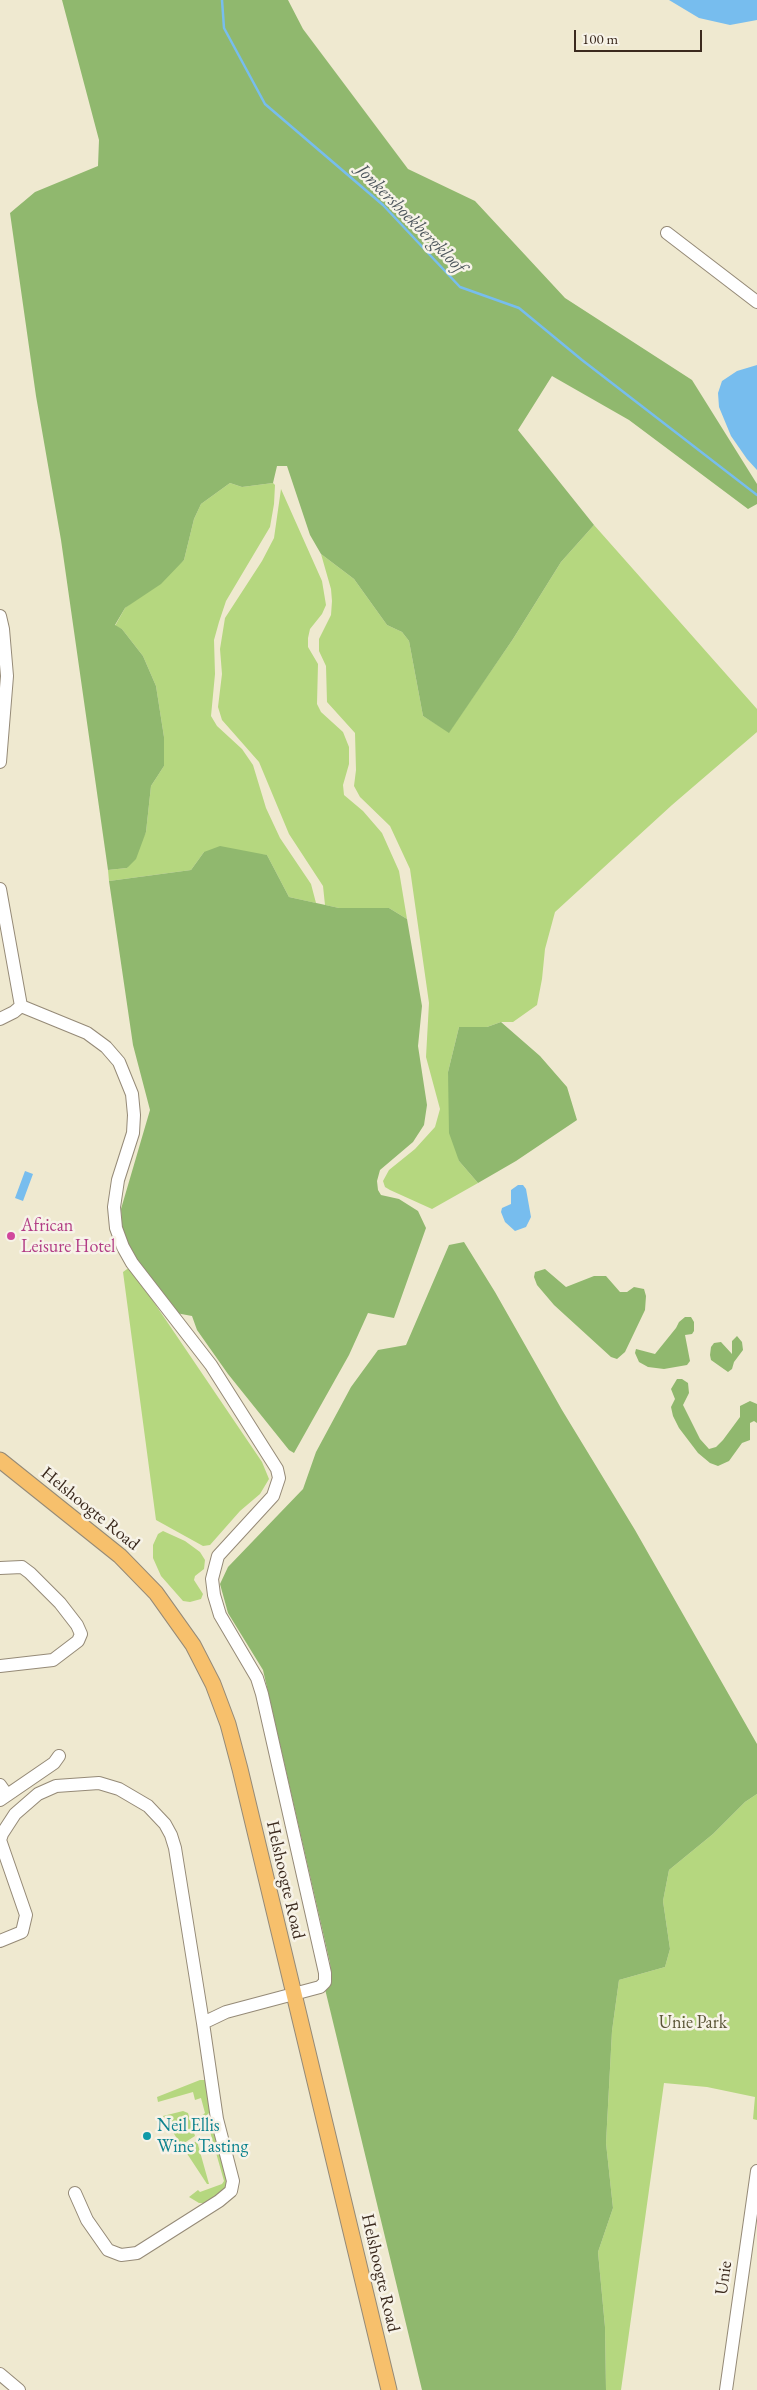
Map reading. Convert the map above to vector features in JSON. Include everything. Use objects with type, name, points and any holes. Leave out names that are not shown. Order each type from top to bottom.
[{"type":"main road","name":"Helshoogte Road","points":[[0,1460],[120,1556],[156,1593],[193,1645],[213,1684],[228,1724],[389,2390]]},
{"type":"street","points":[[668,233],[757,302]]},
{"type":"street","points":[[0,616],[8,676],[0,762]]},
{"type":"street","points":[[0,889],[21,1006]]},
{"type":"street","points":[[0,1019],[21,1006]]},
{"type":"street","points":[[21,1006],[87,1033],[106,1047],[119,1062],[132,1094],[134,1115],[133,1133],[118,1180],[114,1207],[116,1228],[123,1247],[132,1263],[211,1365],[276,1468],[279,1478],[273,1496],[218,1556],[212,1580],[214,1596],[220,1614],[257,1678],[262,1694],[326,1972],[325,1982],[320,1987],[226,2012],[203,2023]]},
{"type":"street","points":[[0,1568],[22,1567],[30,1573],[60,1603],[77,1625],[81,1634],[78,1641],[53,1660],[0,1666]]},
{"type":"street","points":[[2,1794],[54,1763],[59,1756]]},
{"type":"street","points":[[0,1941],[22,1932],[26,1915],[0,1840],[15,1814],[38,1794],[56,1786],[99,1783],[119,1789],[148,1806],[165,1824],[175,1848],[217,2119],[233,2181],[231,2191],[137,2253],[121,2255],[108,2250],[88,2220],[75,2193]]},
{"type":"street","name":"Unie","points":[[726,2390],[757,2171]]},
{"type":"street","points":[[0,2374],[19,2390]]},
{"type":"green space","points":[[62,0],[288,0],[303,29],[408,169],[475,201],[565,298],[692,380],[757,484],[757,504],[748,509],[629,420],[552,376],[518,430],[594,525],[561,562],[513,639],[449,733],[423,716],[409,641],[402,632],[387,625],[354,579],[321,554],[310,535],[287,466],[277,466],[273,483],[242,487],[230,483],[201,504],[194,519],[184,560],[161,584],[125,608],[115,625],[122,629],[143,656],[156,686],[164,737],[164,766],[151,786],[146,832],[136,859],[127,868],[108,870],[61,540],[36,396],[10,213],[35,192],[98,166],[99,140]]},
{"type":"green space","points":[[230,483],[242,487],[273,483],[275,485],[274,504],[270,527],[226,601],[219,622],[214,640],[215,674],[211,716],[217,726],[242,749],[253,765],[266,808],[280,838],[311,884],[316,903],[289,897],[267,855],[204,852],[191,870],[109,881],[108,870],[127,868],[146,832],[151,786],[164,766],[164,737],[156,686],[143,656],[122,629],[115,626],[125,608],[184,560],[194,519],[201,504]]},
{"type":"green space","points":[[281,489],[322,581],[326,605],[322,614],[310,629],[308,638],[308,647],[318,664],[317,704],[321,712],[343,732],[349,747],[349,764],[343,785],[344,795],[363,811],[382,833],[399,871],[407,919],[389,908],[339,908],[325,905],[323,886],[289,834],[259,762],[222,720],[218,707],[222,674],[220,649],[225,618],[262,561],[274,538]]},
{"type":"green space","points":[[594,525],[757,709],[757,732],[672,805],[555,912],[545,949],[537,1005],[513,1022],[501,1022],[487,1027],[459,1027],[448,1072],[459,1161],[478,1183],[432,1209],[390,1190],[385,1187],[383,1181],[389,1170],[415,1149],[435,1127],[440,1109],[426,1057],[429,1003],[410,869],[390,826],[360,797],[354,786],[356,770],[355,733],[327,702],[326,666],[319,651],[319,639],[331,615],[332,601],[331,589],[321,554],[354,579],[387,625],[402,632],[409,641],[423,716],[449,732],[513,639],[561,562]]},
{"type":"green space","points":[[220,846],[267,855],[289,897],[339,908],[389,908],[407,919],[422,1006],[418,1046],[427,1105],[424,1125],[413,1142],[380,1170],[377,1181],[378,1190],[381,1195],[399,1199],[418,1211],[426,1228],[394,1318],[368,1313],[349,1355],[294,1453],[289,1450],[228,1374],[197,1330],[192,1316],[176,1313],[143,1270],[123,1238],[121,1209],[150,1110],[133,1045],[109,881],[191,870],[204,852]]},
{"type":"green space","points":[[501,1022],[540,1056],[567,1087],[577,1120],[516,1161],[478,1183],[459,1161],[449,1133],[448,1072],[459,1027],[487,1027]]},
{"type":"green space","points":[[464,1242],[495,1292],[562,1410],[635,1530],[757,1744],[757,1794],[745,1802],[713,1834],[669,1870],[663,1901],[670,1949],[665,1967],[619,1980],[612,2031],[606,2143],[613,2208],[598,2252],[605,2327],[606,2390],[422,2390],[325,1989],[331,1975],[330,1963],[263,1670],[228,1613],[220,1584],[228,1567],[303,1489],[316,1452],[351,1387],[378,1350],[406,1345],[449,1245]]},
{"type":"green space","points":[[130,1267],[262,1462],[269,1479],[260,1494],[240,1511],[210,1545],[203,1546],[156,1520],[123,1272]]},
{"type":"green space","points":[[545,1269],[566,1287],[594,1276],[606,1276],[620,1292],[627,1292],[634,1287],[644,1289],[646,1296],[645,1310],[625,1352],[617,1359],[611,1357],[554,1305],[537,1285],[534,1277],[535,1272]]},
{"type":"green space","points":[[685,1317],[691,1317],[694,1322],[692,1334],[685,1335],[690,1361],[687,1365],[664,1369],[648,1367],[639,1362],[635,1353],[636,1349],[655,1354],[679,1322]]},
{"type":"green space","points":[[737,1336],[742,1342],[743,1350],[734,1362],[732,1369],[728,1372],[711,1360],[711,1347],[714,1343],[721,1342],[732,1354],[732,1341]]},
{"type":"green space","points":[[677,1379],[682,1379],[688,1383],[689,1393],[683,1405],[700,1439],[709,1449],[716,1447],[723,1440],[740,1417],[740,1406],[750,1401],[757,1404],[757,1423],[754,1421],[750,1423],[750,1440],[742,1443],[729,1461],[718,1466],[710,1463],[698,1453],[679,1428],[671,1407],[675,1399],[671,1389]]},
{"type":"green space","points":[[163,1531],[185,1541],[200,1552],[205,1560],[204,1569],[195,1576],[194,1580],[203,1594],[201,1599],[190,1602],[183,1601],[161,1576],[153,1558],[153,1545],[158,1534]]},
{"type":"green space","name":"Unie Park","points":[[757,1794],[757,2120],[753,2119],[755,2097],[707,2087],[664,2083],[621,2390],[606,2390],[605,2327],[598,2252],[613,2208],[606,2143],[612,2031],[619,1980],[665,1967],[670,1949],[663,1901],[669,1870],[713,1834],[745,1802]]},
{"type":"green space","points":[[200,2080],[208,2080],[210,2112],[204,2118],[200,2117],[205,2113],[201,2098],[195,2100],[193,2092],[158,2102],[157,2097]]},
{"type":"green space","points":[[183,2111],[188,2113],[195,2136],[181,2145],[163,2116]]},
{"type":"green space","points":[[211,2125],[229,2179],[228,2190],[204,2203],[199,2203],[189,2197],[198,2190],[200,2192],[222,2184],[224,2181],[209,2128],[203,2128],[204,2126]]},
{"type":"green space","points":[[197,2141],[209,2184],[207,2184],[184,2149]]},
{"type":"water","points":[[669,0],[757,0],[757,20],[730,25],[699,18]]},
{"type":"water","points":[[757,365],[757,470],[731,436],[719,407],[718,393],[722,381],[737,371]]},
{"type":"water","points":[[25,1171],[33,1174],[23,1201],[15,1198]]},
{"type":"water","points":[[518,1185],[523,1185],[526,1189],[531,1217],[526,1227],[515,1231],[505,1222],[501,1212],[502,1208],[511,1204],[511,1190]]},
{"type":"waterway","name":"Jonkershoekbergkloof","points":[[222,0],[224,28],[265,104],[383,205],[460,287],[519,308],[582,360],[757,495]]},
{"type":"place","name":"African Leisure Hotel","points":[[11,1236]]},
{"type":"place","name":"Neil Ellis Wine Tasting","points":[[147,2136]]}]
